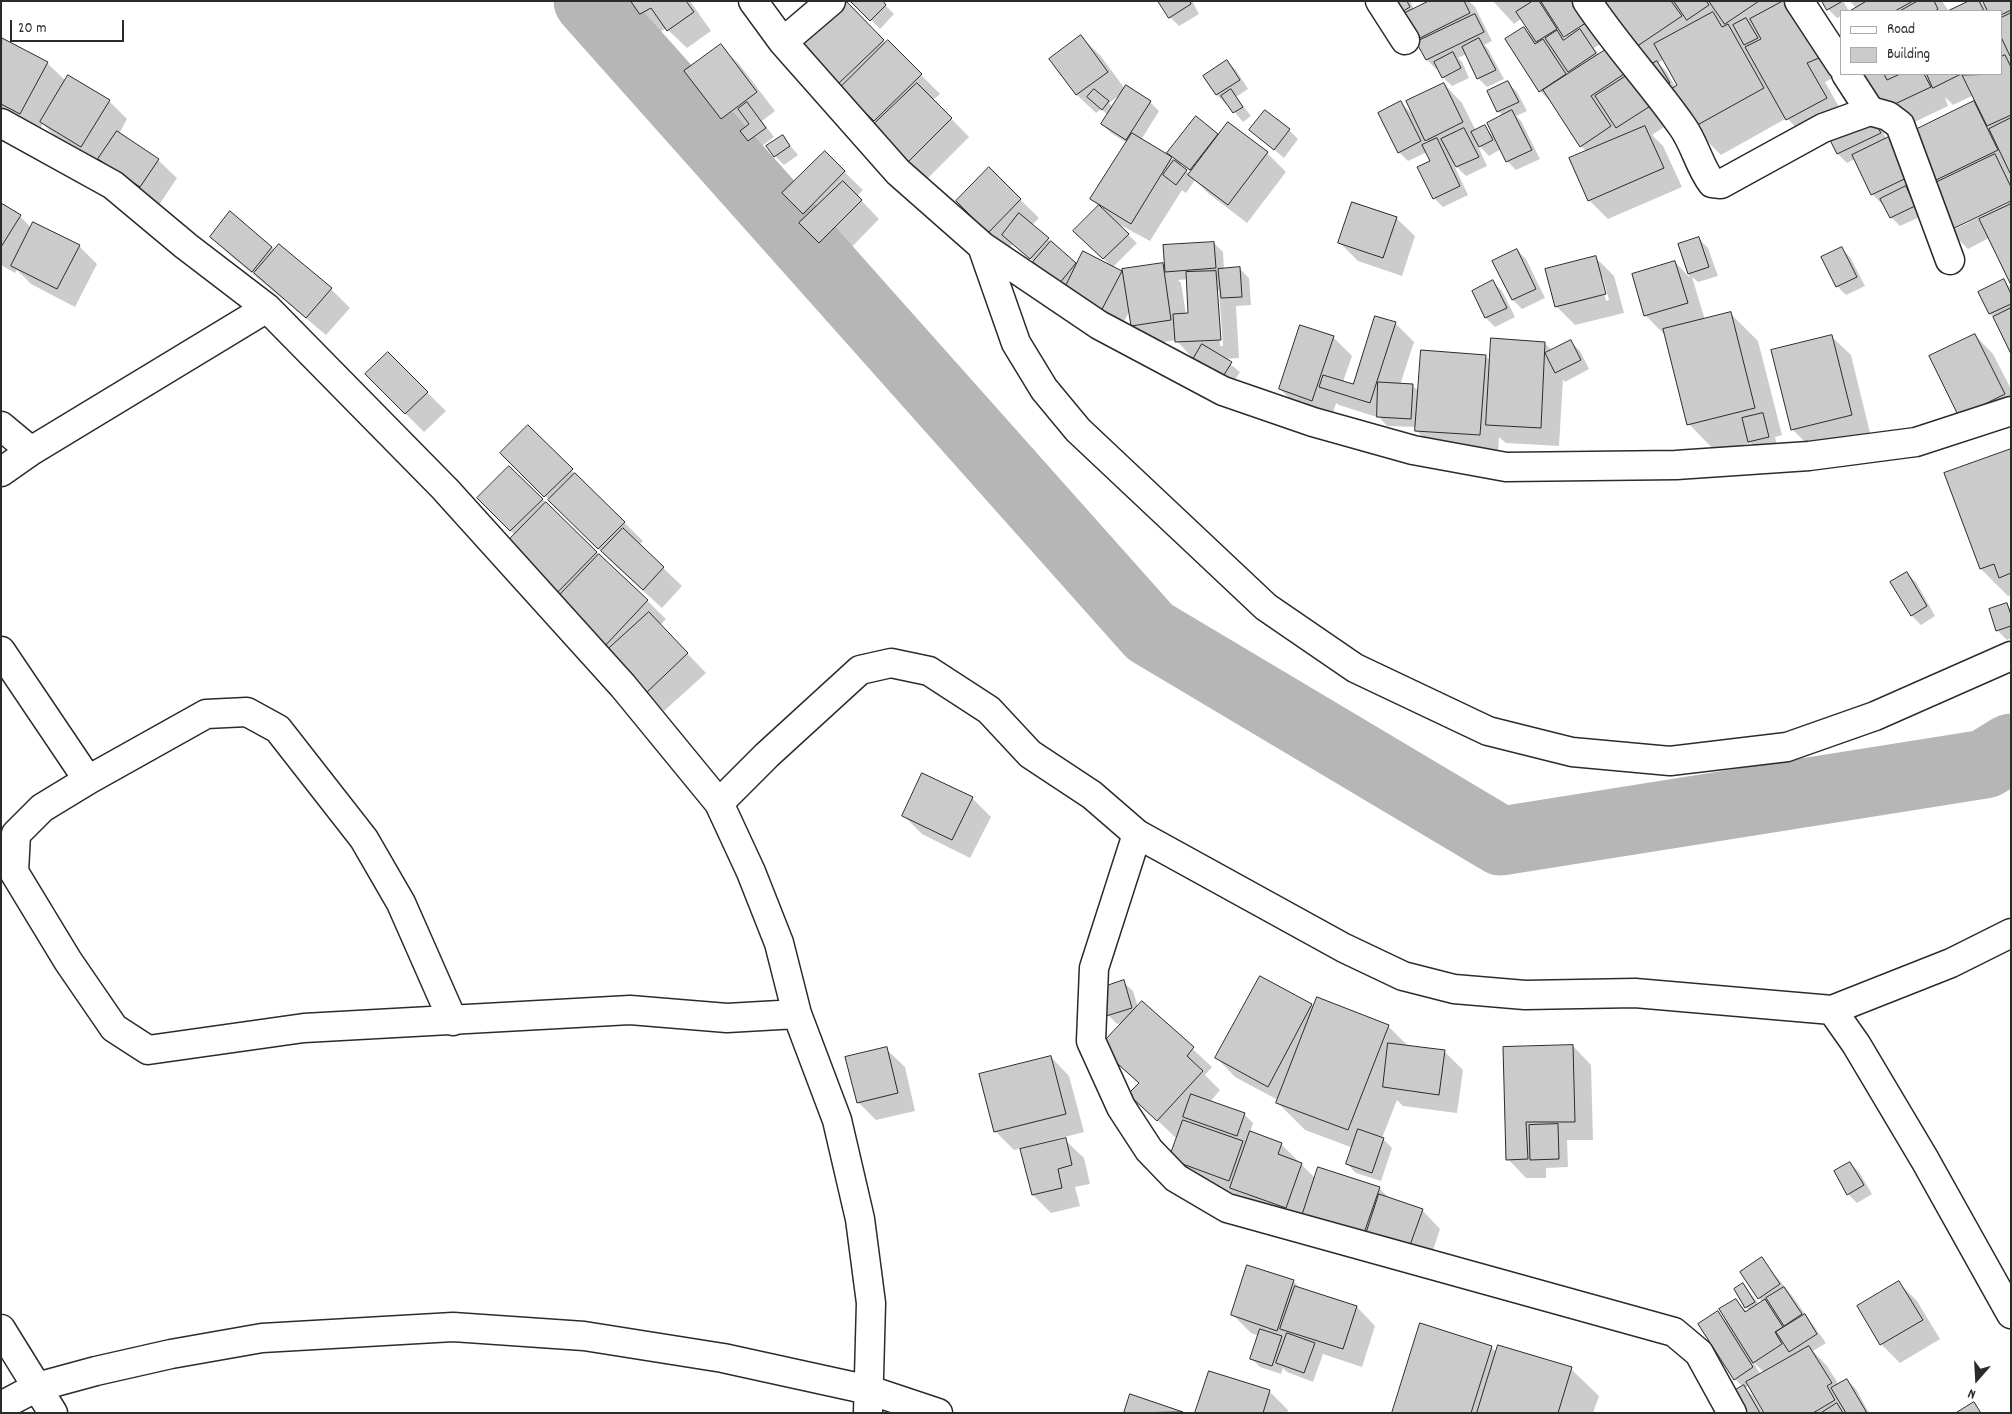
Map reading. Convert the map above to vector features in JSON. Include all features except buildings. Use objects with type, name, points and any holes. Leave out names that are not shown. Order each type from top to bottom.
[{"type":"street","points":[[753,1],[782,42],[898,172],[982,246],[1098,325],[1223,391],[1314,422],[1413,450],[1506,467],[1676,465],[1809,456],[1916,442],[2011,411]]},
{"type":"street","points":[[782,42],[831,1]]},
{"type":"street","points":[[1380,1],[1406,40]]},
{"type":"street","points":[[1587,1],[1602,24],[1656,93],[1668,105],[1690,137],[1706,176],[1712,183],[1720,184],[1823,128],[1870,110]]},
{"type":"street","points":[[1799,1],[1840,64]]},
{"type":"street","points":[[1847,75],[1870,110],[1888,116],[1900,126],[1950,260]]},
{"type":"street","points":[[1,124],[113,185],[267,308],[445,489],[623,686],[719,803],[751,872],[779,943],[797,1014],[837,1120],[860,1218],[872,1302],[868,1401]]},
{"type":"street","points":[[982,246],[1016,343],[1044,389],[1078,430],[1266,607],[1355,668],[1488,731],[1572,752],[1670,761],[1787,747],[1875,716],[2011,656]]},
{"type":"street","points":[[1,472],[31,451],[267,308]]},
{"type":"street","points":[[1,426],[31,451]]},
{"type":"street","points":[[1,651],[88,780]]},
{"type":"street","points":[[719,803],[767,755],[860,670],[891,663],[929,671],[988,710],[1030,754],[1092,795],[1137,834],[1344,948],[1403,976],[1454,989],[1525,996],[1635,993],[1832,1010],[1951,963],[2011,933]]},
{"type":"street","points":[[453,1021],[401,903],[364,839],[278,729],[247,712],[206,714],[42,808],[16,834],[14,872],[68,961],[114,1028],[148,1050],[304,1028],[453,1021],[630,1010],[727,1018],[797,1014]]},
{"type":"street","points":[[1137,834],[1094,968],[1091,1041],[1120,1107],[1148,1150],[1176,1178],[1227,1208],[1674,1332],[1700,1353],[1732,1413]]},
{"type":"street","points":[[1832,1010],[1856,1044],[1925,1160],[2011,1314]]},
{"type":"street","points":[[1,1406],[37,1387],[96,1371],[171,1354],[262,1338],[453,1327],[584,1336],[723,1358],[868,1401],[938,1413]]},
{"type":"street","points":[[1,1329],[53,1413]]},
{"type":"waterway","points":[[588,1],[1150,632],[1501,841],[1985,764],[2011,748]]}]
